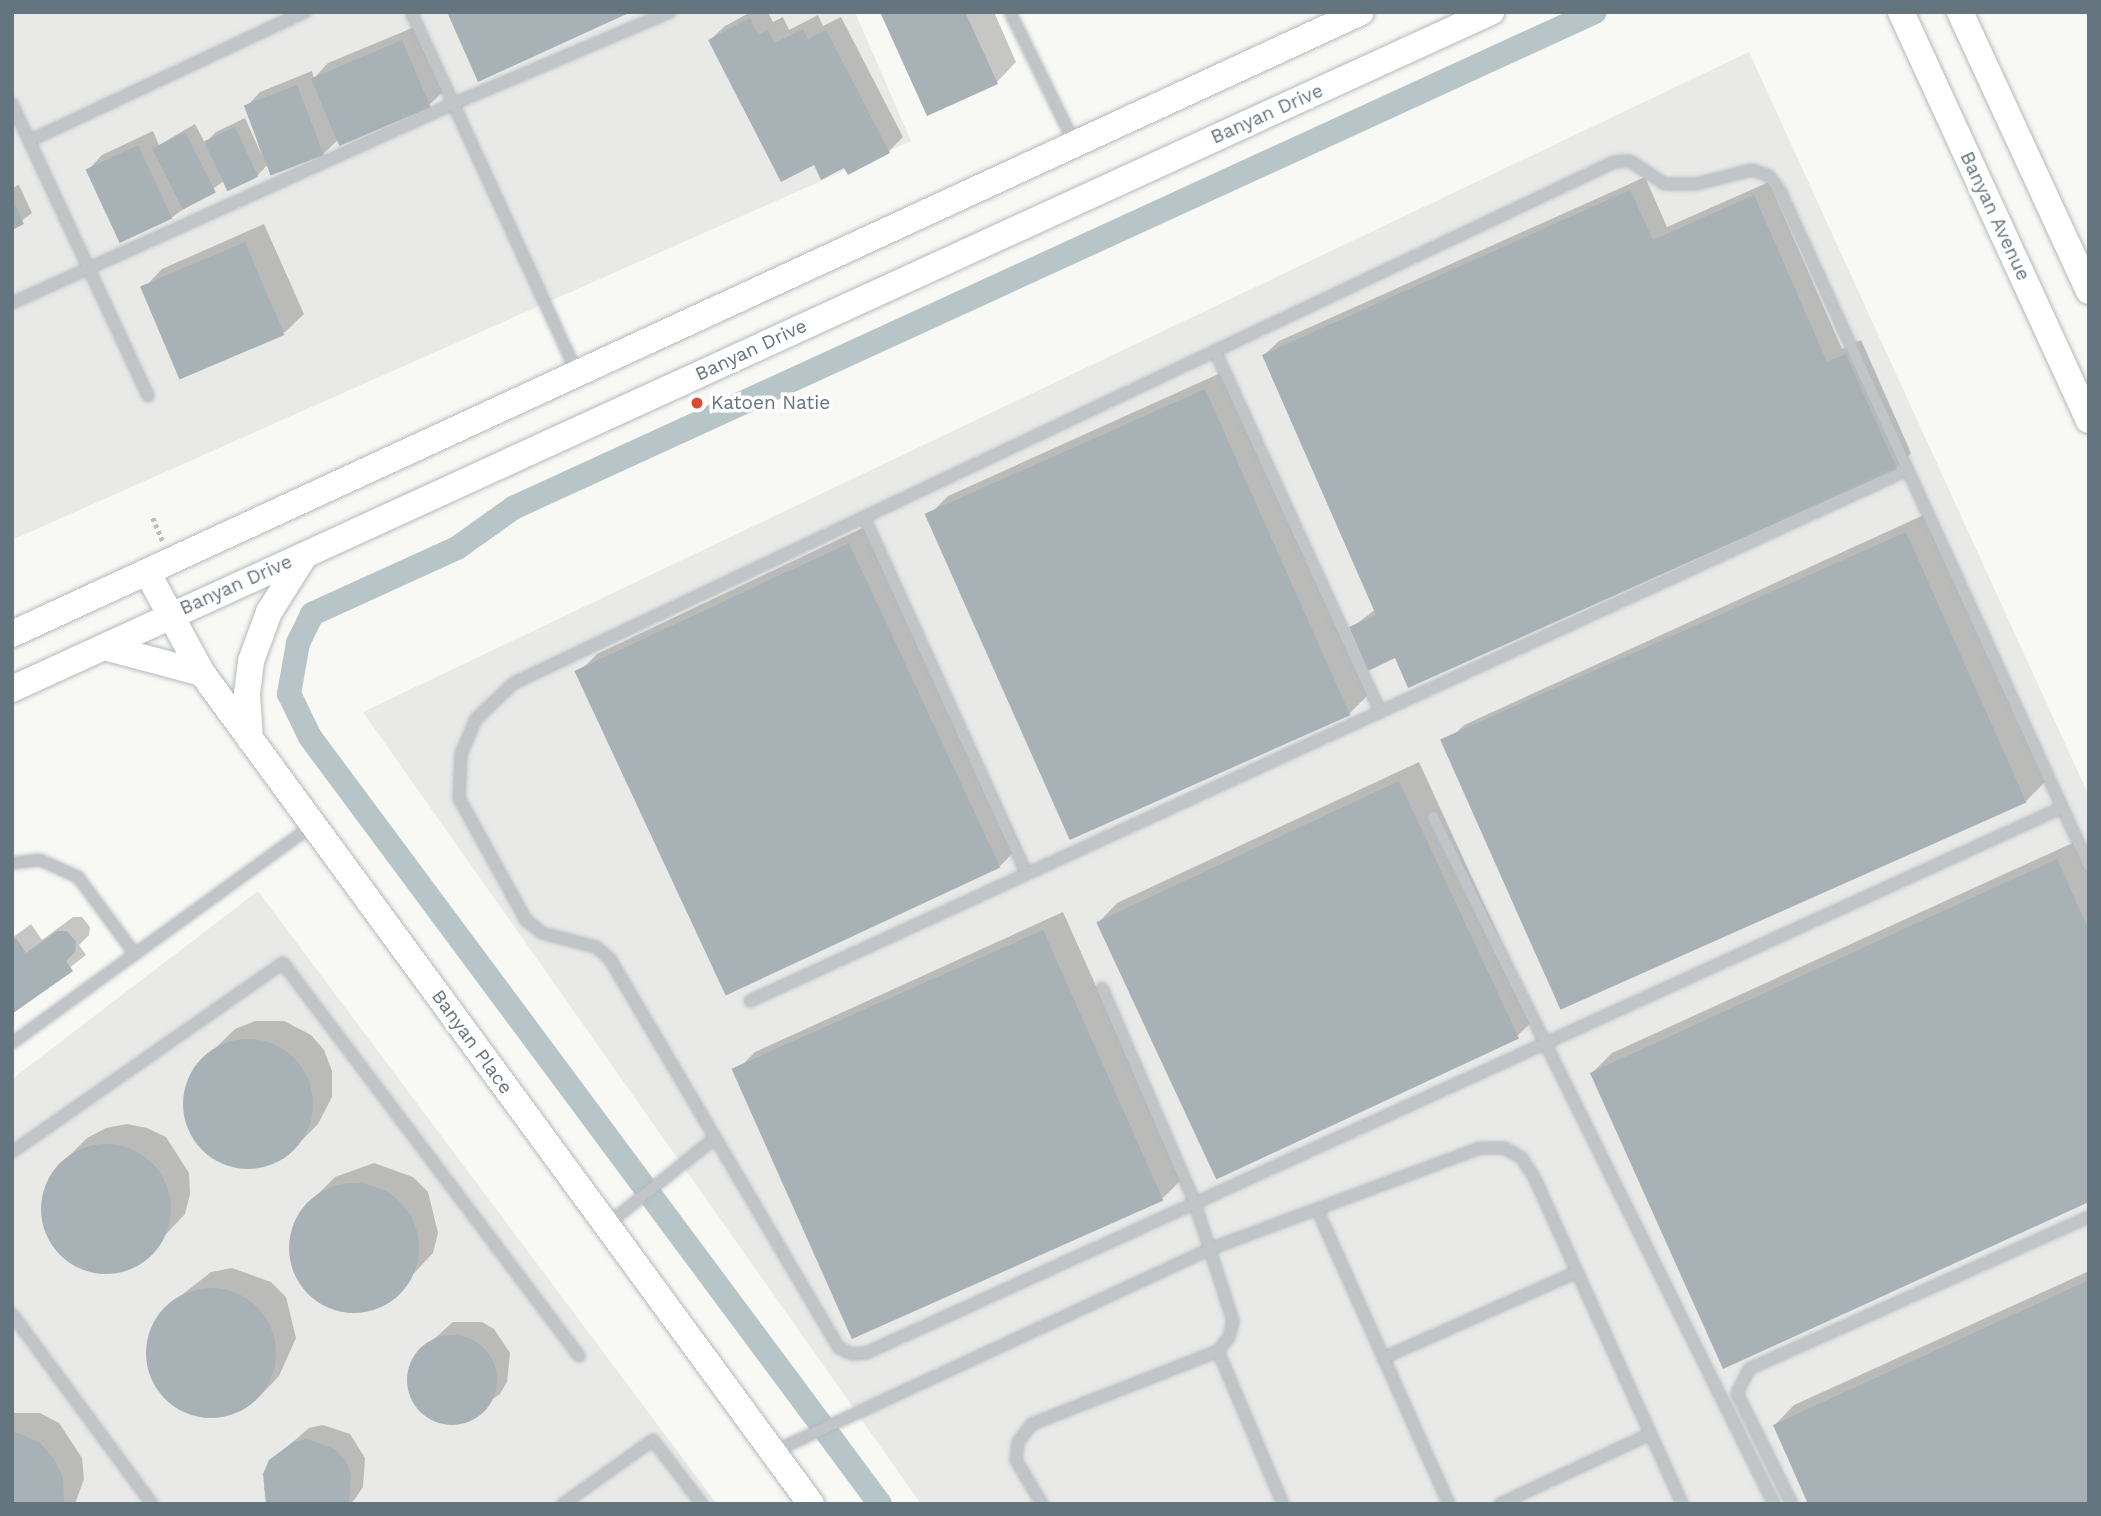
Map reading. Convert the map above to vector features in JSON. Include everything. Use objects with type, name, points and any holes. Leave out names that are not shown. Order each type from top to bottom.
[{"type":"street","points":[[12,634],[1361,12]]},
{"type":"street","name":"Banyan Drive","points":[[12,689],[168,615],[1492,12]]},
{"type":"street","name":"Banyan Avenue","points":[[1902,12],[2089,420]]},
{"type":"street","points":[[1960,12],[2089,291]]},
{"type":"street","points":[[250,739],[247,694],[251,661],[269,612],[304,555]]},
{"type":"street","name":"Banyan Place","points":[[147,572],[168,615],[202,673],[811,1504]]},
{"type":"street","points":[[104,646],[202,673]]},
{"type":"lane","points":[[29,141],[305,12]]},
{"type":"lane","points":[[411,12],[577,374]]},
{"type":"lane","points":[[12,303],[453,104],[670,12]]},
{"type":"lane","points":[[1010,12],[1075,145]]},
{"type":"lane","points":[[12,104],[148,396]]},
{"type":"lane","points":[[2060,808],[866,1353],[852,1354],[839,1348],[610,959],[596,947],[542,933],[526,920],[459,798],[461,754],[476,719],[514,683],[1614,162],[1630,161],[1665,184],[1680,186],[1752,170],[1769,176],[1780,191],[2060,808],[2089,866]]},
{"type":"lane","points":[[1215,351],[1380,712]]},
{"type":"lane","points":[[750,1001],[1907,470]]},
{"type":"lane","points":[[864,517],[1027,874]]},
{"type":"lane","points":[[1433,817],[1542,1044],[1774,1504]]},
{"type":"lane","points":[[12,1043],[313,825]]},
{"type":"lane","points":[[12,863],[40,860],[60,865],[78,877],[135,954]]},
{"type":"lane","points":[[12,1152],[283,963],[579,1356]]},
{"type":"lane","points":[[1042,1504],[1016,1460],[1018,1442],[1032,1424],[1218,1352],[1229,1337],[1233,1321],[1195,1203],[1102,988]]},
{"type":"lane","points":[[607,1225],[715,1138]]},
{"type":"lane","points":[[773,1452],[1210,1249],[1480,1148],[1504,1148],[1521,1157],[1534,1177],[1682,1504]]},
{"type":"lane","points":[[1317,1209],[1449,1504]]},
{"type":"lane","points":[[1792,1504],[1737,1393],[1749,1369],[2089,1217]]},
{"type":"lane","points":[[1383,1358],[1577,1272]]},
{"type":"lane","points":[[12,1314],[152,1504]]},
{"type":"lane","points":[[1218,1352],[1283,1504]]},
{"type":"lane","points":[[1500,1504],[1650,1434]]},
{"type":"lane","points":[[563,1504],[653,1440],[702,1504]]},
{"type":"shaded area","points":[[12,12],[855,12],[911,141],[12,540]]},
{"type":"shaded area","points":[[1749,52],[2089,796],[2089,1504],[921,1504],[363,712]]},
{"type":"shaded area","points":[[258,891],[717,1504],[12,1504],[12,1079]]},
{"type":"building","points":[[447,12],[631,12],[478,82]]},
{"type":"building","points":[[880,12],[965,12],[998,84],[927,116]]},
{"type":"building","points":[[750,18],[758,35],[768,30],[775,43],[803,29],[808,39],[826,30],[890,153],[848,175],[844,168],[821,180],[814,165],[781,182],[708,40]]},
{"type":"building","points":[[402,40],[431,107],[339,146],[311,79]]},
{"type":"building","points":[[297,85],[324,155],[271,175],[244,105]]},
{"type":"building","points":[[235,127],[258,177],[227,191],[204,141]]},
{"type":"building","points":[[185,132],[216,193],[183,209],[152,149]]},
{"type":"building","points":[[138,145],[172,218],[120,243],[85,170]]},
{"type":"building","points":[[1630,190],[1653,240],[1754,195],[1827,362],[1846,354],[1897,469],[1408,688],[1395,658],[1368,671],[1349,627],[1376,615],[1262,355]]},
{"type":"building","points":[[12,199],[24,224],[12,230]]},
{"type":"building","points":[[245,242],[284,335],[180,380],[140,287]]},
{"type":"building","points":[[1205,389],[1350,715],[1070,840],[925,514]]},
{"type":"building","points":[[1906,532],[2026,802],[1560,1010],[1440,739]]},
{"type":"building","points":[[849,543],[1000,867],[726,996],[574,671]]},
{"type":"building","points":[[1399,781],[1519,1038],[1216,1180],[1096,922]]},
{"type":"building","points":[[2057,859],[2089,930],[2089,1202],[1723,1369],[1590,1073]]},
{"type":"building","points":[[1043,930],[1163,1200],[852,1339],[731,1069]]},
{"type":"building","points":[[57,931],[67,931],[76,942],[75,952],[66,961],[73,971],[12,1014],[12,940],[16,938],[26,953]]},
{"type":"building","points":[[248,1039],[273,1044],[294,1058],[308,1079],[313,1104],[308,1129],[294,1150],[273,1164],[248,1169],[223,1164],[202,1150],[188,1129],[183,1104],[188,1079],[202,1058],[223,1044]]},
{"type":"building","points":[[106,1144],[131,1149],[152,1163],[166,1184],[171,1209],[166,1234],[152,1255],[131,1269],[106,1274],[81,1269],[60,1255],[46,1234],[41,1209],[46,1184],[60,1163],[81,1149]]},
{"type":"building","points":[[354,1183],[379,1188],[400,1202],[414,1223],[419,1248],[414,1273],[400,1294],[379,1308],[354,1313],[329,1308],[308,1294],[294,1273],[289,1248],[294,1223],[308,1202],[329,1188]]},
{"type":"building","points":[[2089,1280],[2089,1504],[1808,1504],[1773,1425]]},
{"type":"building","points":[[211,1288],[236,1293],[257,1307],[271,1328],[276,1353],[271,1378],[257,1399],[236,1413],[211,1418],[186,1413],[165,1399],[151,1378],[146,1353],[151,1328],[165,1307],[186,1293]]},
{"type":"building","points":[[452,1335],[469,1338],[484,1348],[494,1363],[497,1380],[494,1397],[484,1412],[469,1422],[452,1425],[435,1422],[420,1412],[410,1397],[407,1380],[410,1363],[420,1348],[435,1338]]},
{"type":"building","points":[[12,1431],[39,1442],[54,1459],[63,1478],[64,1504],[12,1504]]},
{"type":"building","points":[[307,1439],[335,1449],[345,1460],[351,1474],[349,1503],[266,1504],[263,1474],[269,1460],[293,1442]]},
{"type":"waterway","points":[[880,1504],[310,737],[289,694],[298,643],[312,614],[457,548],[513,508],[1595,12]]},
{"type":"place","name":"Katoen Natie","points":[[697,403]]}]
